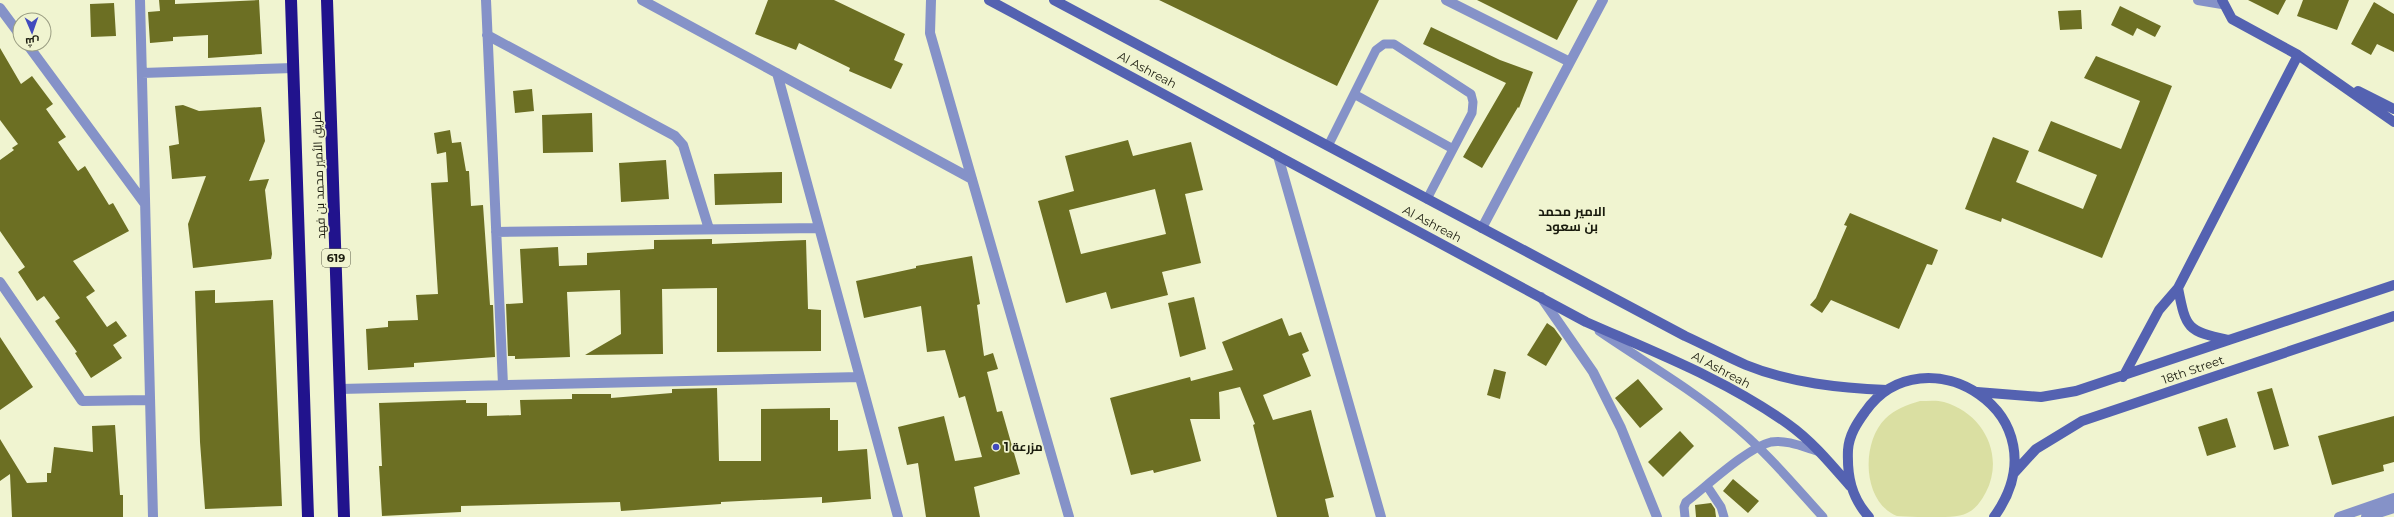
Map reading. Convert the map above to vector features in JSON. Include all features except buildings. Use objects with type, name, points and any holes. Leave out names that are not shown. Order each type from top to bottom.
[{"type":"highway","name":"طريق الأمير محمد بن فهد","points":[[291,0],[308,517]]},
{"type":"highway","name":"طريق الأمير محمد بن فهد","points":[[327,0],[344,517]]},
{"type":"street","points":[[140,0],[153,517]]},
{"type":"street","points":[[486,0],[503,385]]},
{"type":"street","points":[[642,0],[972,179]]},
{"type":"street","points":[[931,0],[930,33],[1069,517]]},
{"type":"street","name":"Al Ashreah","points":[[989,0],[1586,322],[1675,361],[1741,395],[1788,424],[1820,452],[1850,486]]},
{"type":"street","points":[[1054,0],[1685,336],[1747,365],[1805,382],[1850,388],[1887,390]]},
{"type":"street","points":[[1446,0],[1570,62]]},
{"type":"street","points":[[1482,228],[1603,0]]},
{"type":"street","points":[[2198,0],[2222,2],[2232,20],[2298,55],[2394,122]]},
{"type":"street","points":[[1,12],[12,25]]},
{"type":"street","points":[[487,35],[675,136],[683,145],[709,230]]},
{"type":"street","points":[[33,52],[145,204]]},
{"type":"street","points":[[2122,377],[2159,310],[2178,288],[2298,55]]},
{"type":"street","points":[[142,73],[293,68]]},
{"type":"street","points":[[777,73],[898,517]]},
{"type":"street","points":[[2329,77],[2394,109]]},
{"type":"street","points":[[1278,156],[1381,517]]},
{"type":"street","points":[[496,232],[820,228]]},
{"type":"street","points":[[0,282],[82,401],[150,400]]},
{"type":"street","points":[[1977,392],[2041,397],[2076,392],[2394,285]]},
{"type":"street","points":[[2178,288],[2184,318],[2198,333],[2228,340]]},
{"type":"street","points":[[1541,297],[1593,372],[1621,428],[1657,517]]},
{"type":"street","name":"18th Street","points":[[2014,473],[2036,448],[2082,421],[2394,316]]},
{"type":"street","points":[[340,390],[860,377]]},
{"type":"street","points":[[1869,517],[1860,507],[1850,486],[1847,470],[1848,445],[1854,428],[1871,403],[1887,390],[1909,381],[1935,378],[1957,382],[1977,392],[1996,409],[2009,430],[2014,452],[2014,473],[2006,498],[1994,517]]},
{"type":"street","points":[[2339,517],[2394,498]]},
{"type":"street","points":[[2366,517],[2394,508]]},
{"type":"lane","points":[[1328,146],[1376,50],[1384,44],[1394,44],[1471,94],[1473,102],[1472,112],[1427,199]]},
{"type":"lane","points":[[1354,94],[1453,149]]},
{"type":"lane","points":[[1586,322],[1704,401],[1730,422],[1786,476],[1823,517]]},
{"type":"lane","points":[[1685,517],[1684,507],[1686,502],[1758,449],[1772,442],[1792,444],[1820,452]]},
{"type":"lane","points":[[1707,486],[1721,507],[1724,517]]},
{"type":"green space","points":[[1920,401],[1941,401],[1958,408],[1970,416],[1987,437],[1993,464],[1991,478],[1982,500],[1977,506],[1967,513],[1947,517],[1897,516],[1885,509],[1877,498],[1871,485],[1869,457],[1872,442],[1877,429],[1885,419],[1897,410]]},
{"type":"place","name":"مزرعة 1","points":[[996,447]]},
{"type":"district","name":"الامير محمد بن سعود","points":[[1572,218]]}]
